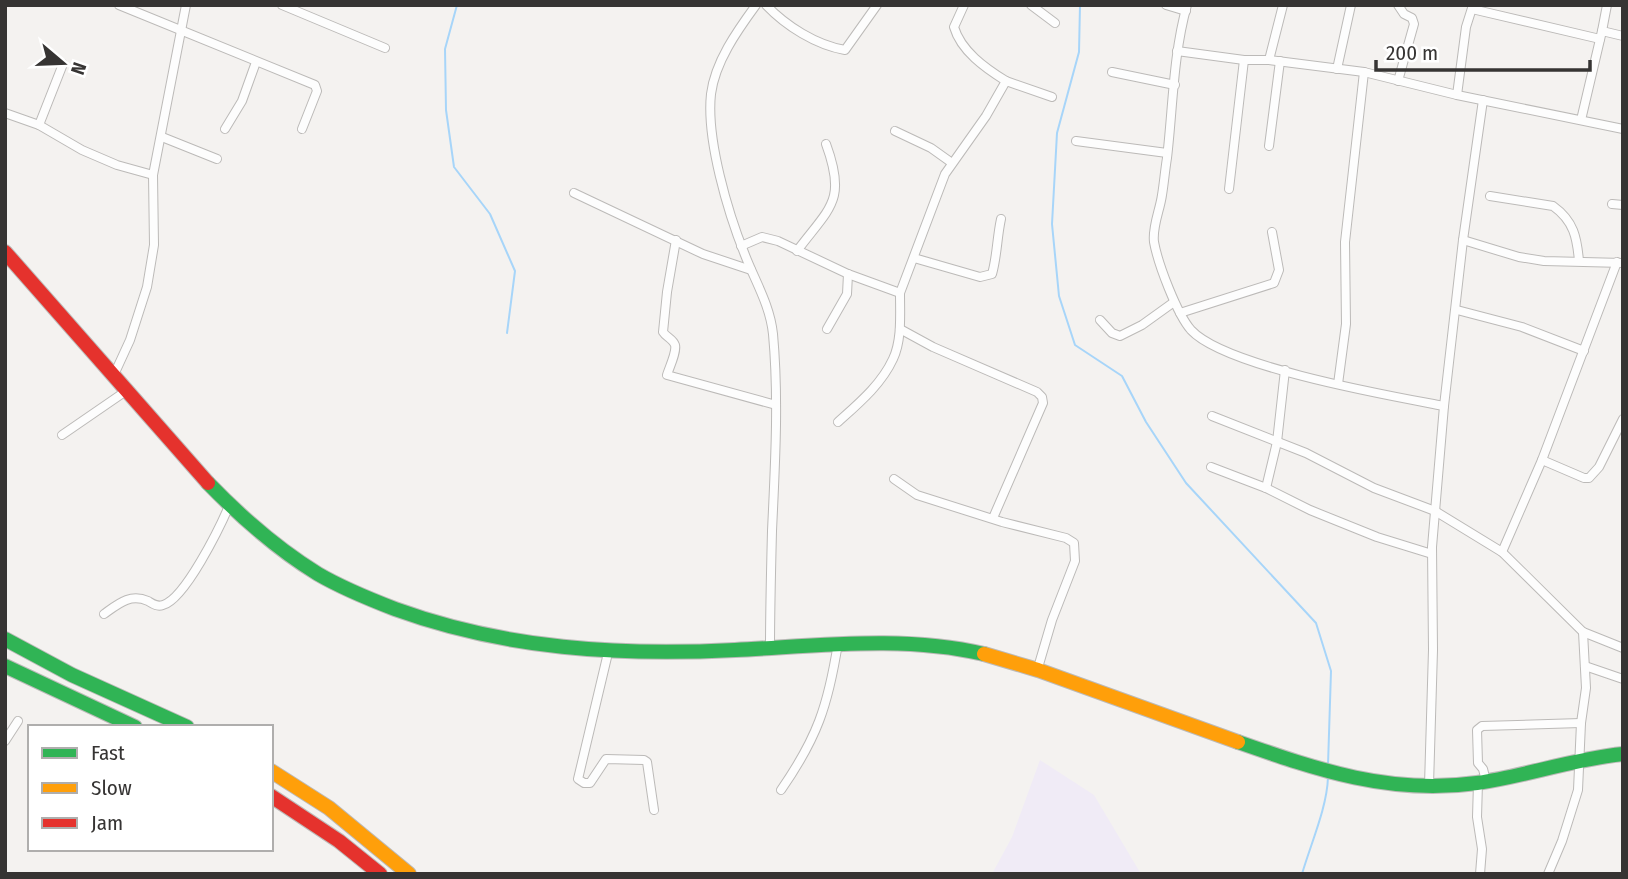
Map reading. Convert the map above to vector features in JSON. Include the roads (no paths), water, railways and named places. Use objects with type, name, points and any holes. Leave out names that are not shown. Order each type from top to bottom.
[{"type":"highway","points":[[5,252],[229,506],[278,547],[315,572],[388,606],[438,624],[529,645],[608,653],[838,643],[905,643],[955,648],[1037,671],[1340,776],[1415,787],[1482,782],[1579,759],[1623,754]]},
{"type":"highway","points":[[5,639],[30,654],[183,725]]},
{"type":"highway","points":[[5,666],[131,725]]},
{"type":"highway","points":[[273,772],[329,808],[410,874]]},
{"type":"highway","points":[[273,797],[329,834],[380,874]]},
{"type":"street","points":[[119,5],[315,85],[317,91],[302,129]]},
{"type":"street","points":[[113,377],[130,340],[147,287],[153,245],[153,175],[186,5]]},
{"type":"street","points":[[282,5],[386,48]]},
{"type":"street","points":[[756,5],[736,32],[720,64],[711,93],[711,121],[727,208],[759,284],[772,331],[776,405],[769,648]]},
{"type":"street","points":[[766,5],[790,27],[845,50],[877,5]]},
{"type":"street","points":[[964,5],[954,27],[958,41],[989,71],[1006,81],[1052,97]]},
{"type":"street","points":[[1031,5],[1055,23]]},
{"type":"street","points":[[1166,5],[1187,8],[1177,51],[1167,153],[1154,241],[1174,302],[1190,329],[1220,349],[1285,370],[1444,406]]},
{"type":"street","points":[[1269,60],[1283,5]]},
{"type":"street","points":[[1337,69],[1351,5]]},
{"type":"street","points":[[1398,5],[1404,14],[1412,18],[1414,24],[1398,80]]},
{"type":"street","points":[[1581,120],[1607,5]]},
{"type":"street","points":[[1457,95],[1466,27],[1473,7],[1601,35],[1623,36]]},
{"type":"street","points":[[1177,51],[1364,72],[1457,95],[1623,130]]},
{"type":"street","points":[[1229,189],[1244,60]]},
{"type":"street","points":[[1269,146],[1280,61]]},
{"type":"street","points":[[225,129],[242,101],[256,62]]},
{"type":"street","points":[[39,125],[63,64]]},
{"type":"street","points":[[1112,72],[1175,85]]},
{"type":"street","points":[[1338,384],[1346,324],[1345,242],[1364,72]]},
{"type":"street","points":[[838,422],[872,390],[893,359],[900,329],[900,293],[936,193],[952,163],[986,116],[1006,81]]},
{"type":"street","points":[[1429,785],[1435,511],[1463,240],[1483,100]]},
{"type":"street","points":[[5,113],[39,125],[82,150],[117,165],[153,175]]},
{"type":"street","points":[[895,131],[931,148],[952,163]]},
{"type":"street","points":[[162,137],[217,159]]},
{"type":"street","points":[[1076,141],[1167,153]]},
{"type":"street","points":[[797,251],[836,196],[833,163],[826,144]]},
{"type":"street","points":[[573,193],[703,254],[751,270]]},
{"type":"street","points":[[1490,197],[1553,206],[1575,231],[1579,261]]},
{"type":"street","points":[[1612,204],[1623,205]]},
{"type":"street","points":[[914,258],[980,277],[988,276],[993,268],[1001,219]]},
{"type":"street","points":[[1180,313],[1274,283],[1279,270],[1272,232]]},
{"type":"street","points":[[741,246],[762,237],[778,241],[848,274],[900,293]]},
{"type":"street","points":[[676,240],[663,331],[663,335],[673,341],[675,347],[667,375],[776,405]]},
{"type":"street","points":[[1463,240],[1519,257],[1544,261],[1620,262],[1542,460],[1502,552]]},
{"type":"street","points":[[827,329],[848,294],[848,274]]},
{"type":"street","points":[[1100,320],[1112,333],[1120,335],[1142,325],[1174,302]]},
{"type":"street","points":[[1457,310],[1522,327],[1584,351]]},
{"type":"street","points":[[900,329],[1042,397],[1043,403],[993,519]]},
{"type":"street","points":[[1266,488],[1277,442],[1285,370]]},
{"type":"street","points":[[62,435],[126,391]]},
{"type":"street","points":[[1212,416],[1306,453],[1374,488],[1435,511],[1502,552],[1583,632],[1623,648]]},
{"type":"street","points":[[1542,460],[1589,478],[1599,467],[1623,419]]},
{"type":"street","points":[[1211,467],[1266,488],[1354,528],[1432,554]]},
{"type":"street","points":[[894,479],[917,495],[1066,538],[1074,543],[1075,561],[1052,621],[1037,671]]},
{"type":"street","points":[[103,614],[126,599],[140,597],[157,606],[166,605],[173,599],[187,583],[215,540],[229,506]]},
{"type":"street","points":[[1548,874],[1578,790],[1581,723],[1587,688],[1583,632]]},
{"type":"street","points":[[781,790],[816,733],[827,703],[838,643]]},
{"type":"street","points":[[608,653],[578,779],[580,782],[590,783],[602,762],[609,757],[644,760],[649,769],[654,810]]},
{"type":"street","points":[[1585,666],[1623,679]]},
{"type":"street","points":[[5,741],[18,721]]},
{"type":"street","points":[[1480,874],[1482,849],[1477,817],[1482,782],[1477,755],[1477,730],[1482,726],[1581,723]]},
{"type":"waterway","points":[[457,5],[445,49],[446,110],[454,167],[490,214],[515,271],[507,333]]},
{"type":"waterway","points":[[1080,5],[1079,52],[1057,133],[1052,224],[1059,296],[1075,345],[1122,376],[1146,422],[1186,483],[1316,623],[1331,671],[1328,765]]},
{"type":"waterway","points":[[1302,874],[1322,813],[1328,777]]}]
